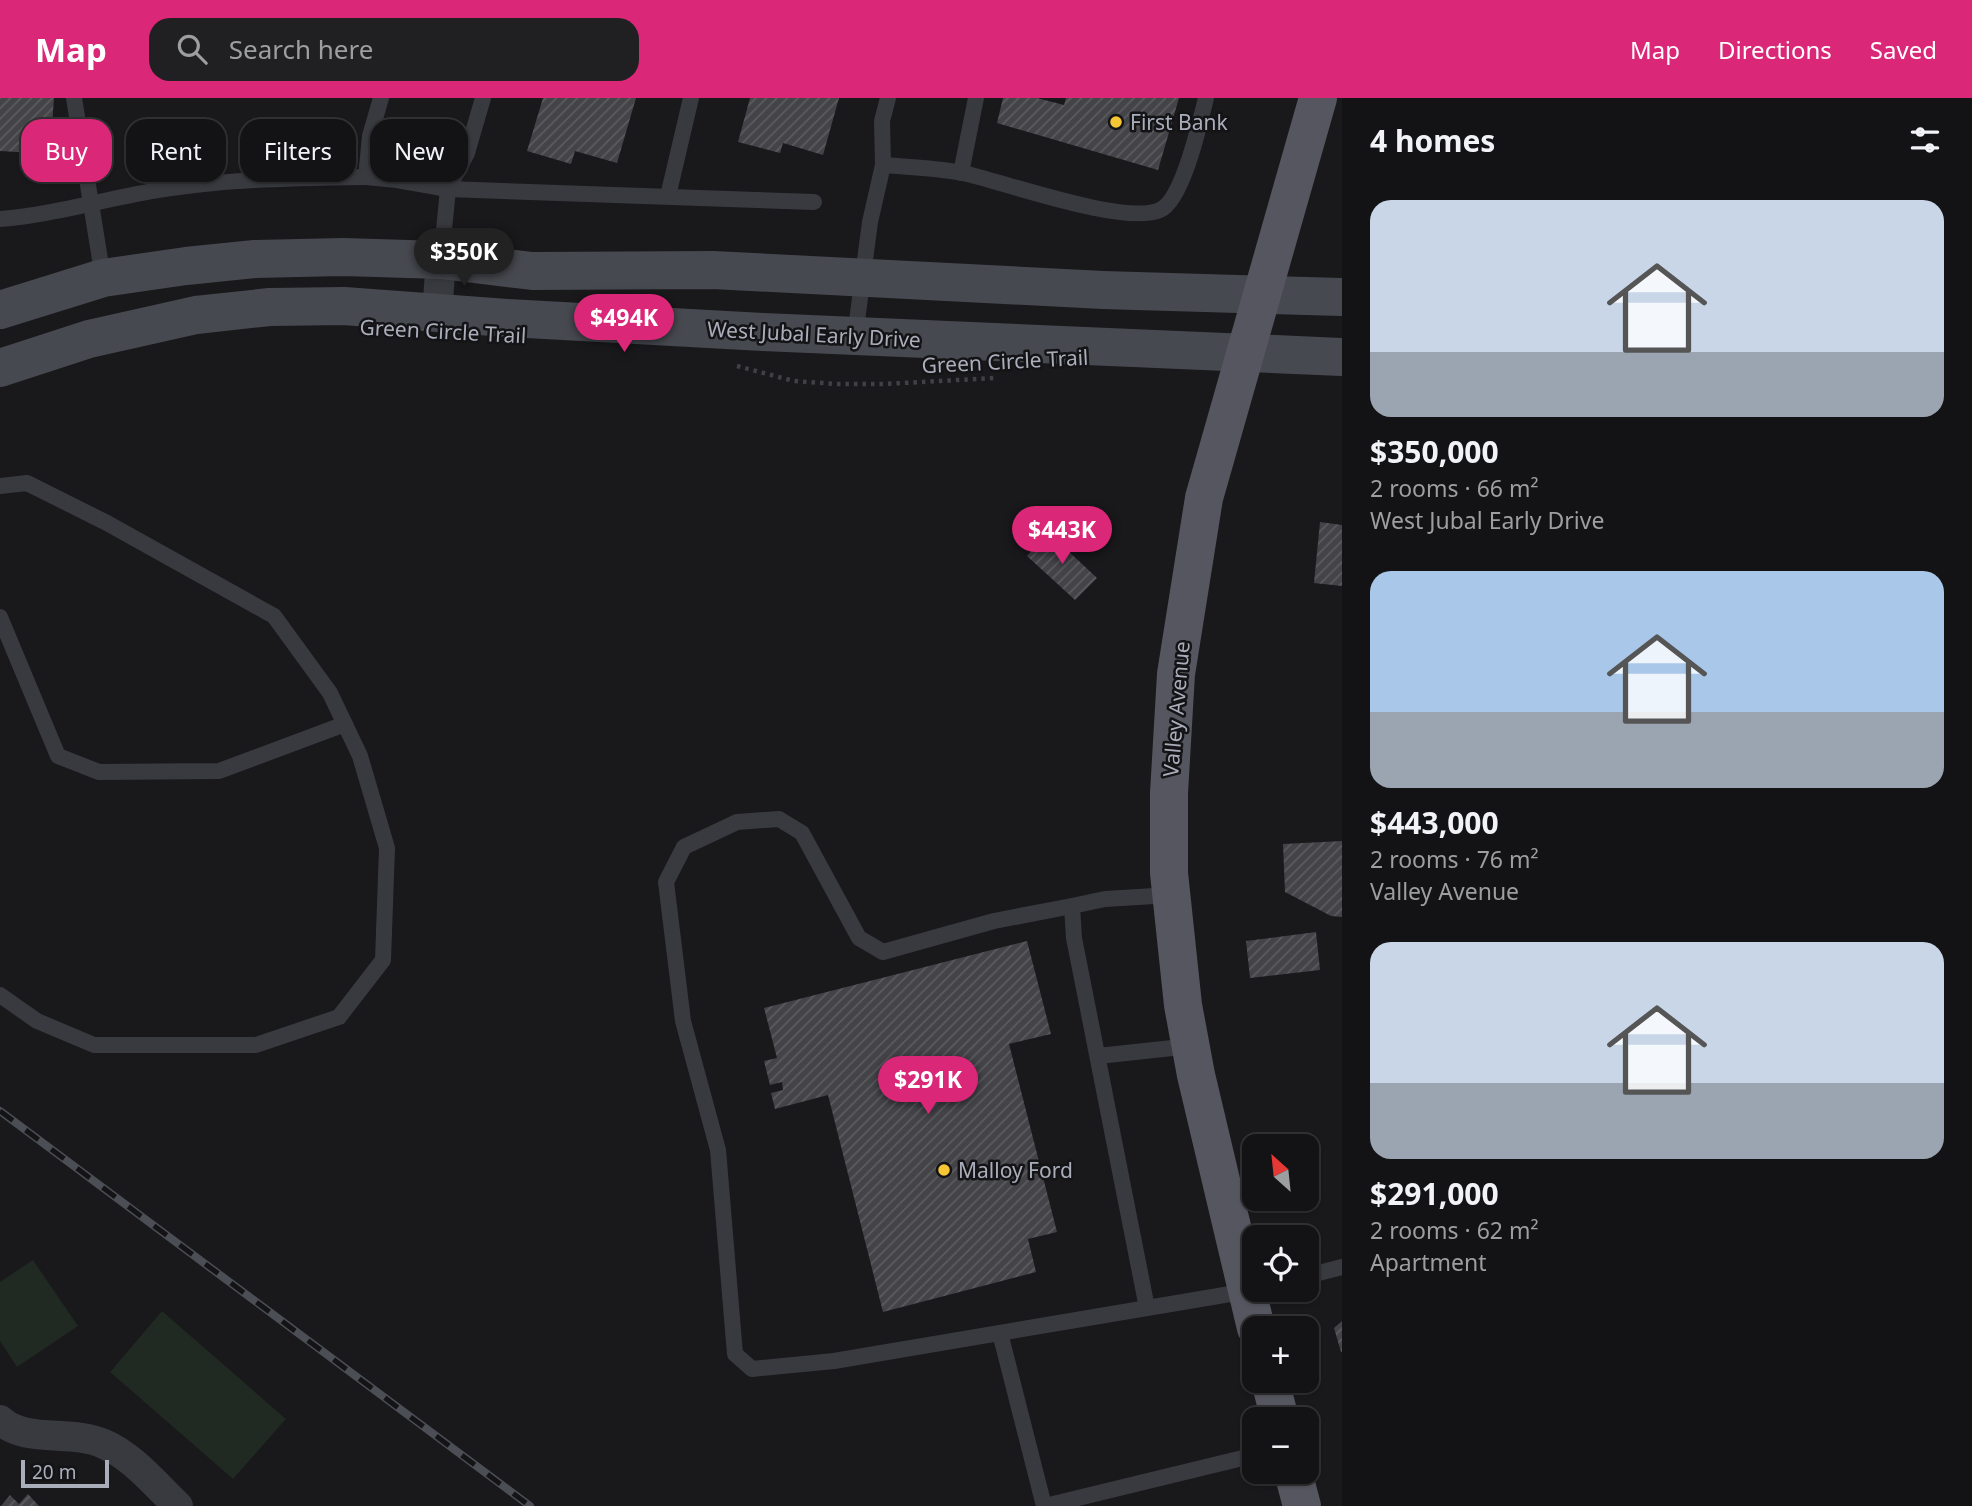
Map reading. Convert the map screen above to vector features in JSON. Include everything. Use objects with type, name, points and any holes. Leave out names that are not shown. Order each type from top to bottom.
[{"type":"main road","name":"Valley Avenue","points":[[1242,1253],[1183,1005],[1168,873],[1169,793],[1176,674],[1204,498],[1318,98]]},
{"type":"main road","points":[[0,310],[103,278],[255,259],[343,257],[441,260],[531,271],[713,270],[1103,290],[1342,297]]},
{"type":"main road","name":"West Jubal Early Drive","points":[[0,368],[89,339],[196,315],[270,307],[344,306],[855,336],[1342,357]]},
{"type":"main road","points":[[1296,1484],[1302,1506]]},
{"type":"street","points":[[437,313],[441,260]]},
{"type":"street","points":[[0,1420],[23,1433],[71,1435],[104,1444],[122,1455],[178,1506]]},
{"type":"lane","points":[[74,98],[103,278]]},
{"type":"lane","points":[[366,177],[370,136],[381,98]]},
{"type":"lane","points":[[441,260],[448,189],[467,153],[483,98]]},
{"type":"lane","points":[[668,196],[691,98]]},
{"type":"lane","points":[[855,336],[870,222],[883,164],[882,121],[888,98]]},
{"type":"lane","points":[[961,173],[976,98]]},
{"type":"lane","points":[[883,164],[961,173],[1102,210],[1139,213],[1161,210],[1174,197],[1191,154],[1206,98]]},
{"type":"lane","points":[[0,219],[46,215],[144,192],[261,178],[366,177],[448,189],[814,202]]},
{"type":"lane","points":[[0,486],[27,483],[107,523],[274,616],[330,693],[360,756],[387,848],[383,960],[339,1017],[256,1045],[94,1045],[37,1021],[0,995]]},
{"type":"lane","points":[[0,617],[58,756],[99,772],[219,771],[345,724]]},
{"type":"lane","points":[[1171,895],[1105,900],[994,921],[883,953],[859,938],[802,833],[779,819],[737,822],[684,846],[666,883],[683,1021],[719,1150],[735,1354],[752,1369],[834,1361],[1242,1292]]},
{"type":"lane","points":[[1072,906],[1074,938],[1147,1308]]},
{"type":"lane","points":[[1097,1056],[1191,1046]]},
{"type":"lane","points":[[1319,1273],[1342,1267]]},
{"type":"lane","points":[[1000,1333],[1044,1506],[1242,1458]]},
{"type":"path","name":"Green Circle Trail","points":[[729,365],[794,382],[836,384],[1003,377]]},
{"type":"shaded area","points":[[33,1260],[78,1326],[17,1367],[0,1341],[0,1282]]},
{"type":"shaded area","points":[[162,1311],[286,1419],[233,1479],[110,1372]]},
{"type":"building","points":[[0,98],[54,98],[52,119],[21,119],[21,152],[0,151]]},
{"type":"building","points":[[543,98],[636,98],[617,163],[575,151],[571,164],[527,151]]},
{"type":"building","points":[[750,98],[839,98],[823,155],[783,143],[780,153],[738,142]]},
{"type":"building","name":"First Bank","points":[[1003,98],[1037,98],[1064,105],[1066,98],[1179,98],[1158,170],[997,123]]},
{"type":"building","points":[[1320,522],[1342,525],[1342,586],[1314,583]]},
{"type":"building","points":[[1048,532],[1097,578],[1075,600],[1027,556]]},
{"type":"building","points":[[1342,841],[1342,917],[1331,916],[1285,892],[1283,844]]},
{"type":"building","points":[[1316,932],[1320,970],[1250,978],[1246,941]]},
{"type":"building","name":"Malloy Ford","points":[[1027,941],[1051,1034],[1009,1044],[1057,1232],[1028,1239],[1036,1272],[883,1312],[828,1095],[775,1109],[771,1093],[783,1090],[782,1082],[770,1085],[764,1061],[777,1058],[764,1008]]},
{"type":"building","points":[[1342,1321],[1342,1352],[1341,1352],[1334,1328]]},
{"type":"building","points":[[28,1494],[39,1506],[1,1506],[10,1495],[19,1504]]},
{"type":"railway","points":[[0,1111],[530,1506]]},
{"type":"place","name":"First Bank","points":[[1116,122]]},
{"type":"place","name":"Malloy Ford","points":[[944,1170]]}]
